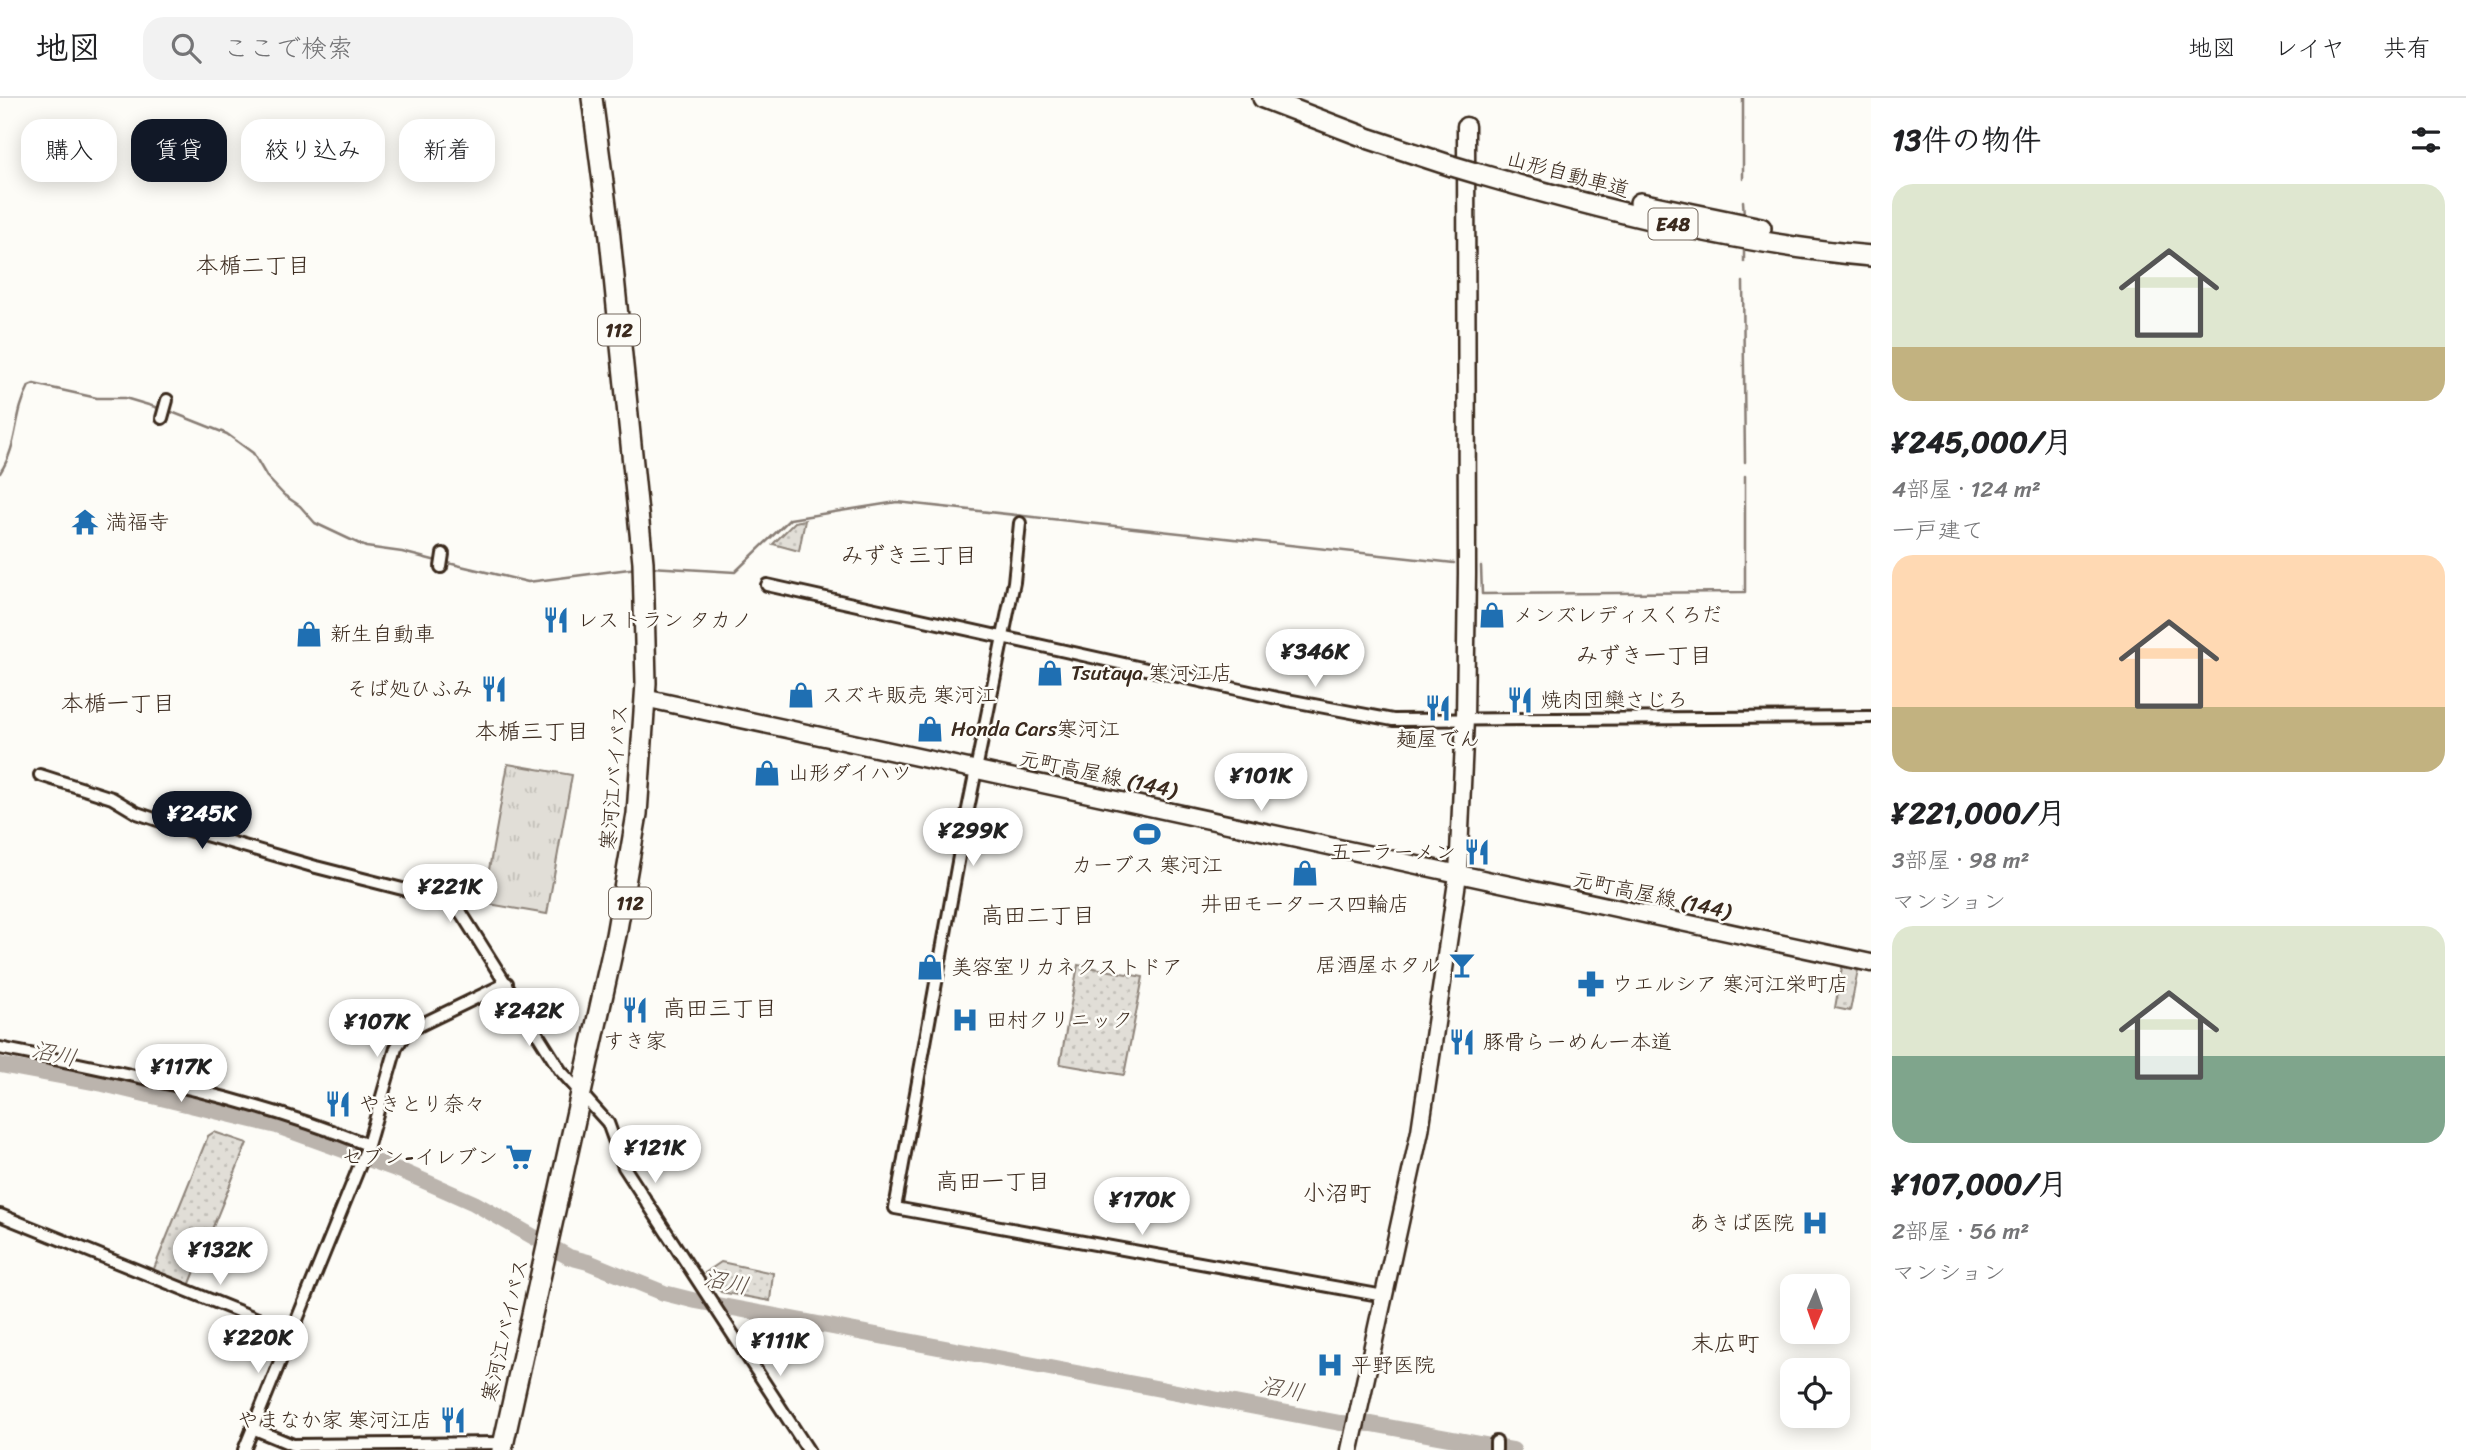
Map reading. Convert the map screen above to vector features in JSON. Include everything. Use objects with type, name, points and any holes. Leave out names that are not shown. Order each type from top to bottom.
[{"type":"highway","name":"寒河江バイパス","points":[[592,98],[649,568]]},
{"type":"highway","name":"寒河江バイパス","points":[[506,1448],[548,1271],[647,815],[649,568],[620,228],[604,98]]},
{"type":"highway","name":"山形自動車道","points":[[1263,98],[1370,139],[1480,167],[1689,214],[1768,229],[1871,243]]},
{"type":"highway","name":"山形自動車道","points":[[1298,98],[1452,159]]},
{"type":"highway","name":"山形自動車道","points":[[1480,167],[1555,196],[1699,230],[1871,256]]},
{"type":"street","points":[[1351,1444],[1420,1131],[1458,875],[1465,719],[1466,126]]},
{"type":"street","points":[[162,418],[167,400]]},
{"type":"street","points":[[1020,523],[1014,582],[976,770],[895,1208],[1384,1296]]},
{"type":"street","points":[[441,566],[443,554]]},
{"type":"street","points":[[767,585],[1003,639],[1393,720],[1871,717]]},
{"type":"street","name":"元町高屋線 (144)","points":[[650,699],[1871,963]]},
{"type":"street","points":[[40,775],[112,799],[137,813],[205,835],[446,901],[460,911],[560,1070],[608,1124],[624,1167],[808,1450]]},
{"type":"street","points":[[244,1450],[368,1145],[396,1048],[412,1029],[507,983]]},
{"type":"street","points":[[0,1048],[152,1080],[260,1107],[313,1123],[368,1145]]},
{"type":"street","points":[[0,1215],[292,1333]]},
{"type":"street","points":[[253,1428],[293,1445],[506,1448]]},
{"type":"green space","points":[[805,520],[799,551],[773,544],[795,522]]},
{"type":"green space","points":[[508,764],[572,775],[547,914],[483,903]]},
{"type":"green space","points":[[1078,965],[1143,977],[1124,1075],[1060,1064]]},
{"type":"green space","points":[[1842,967],[1858,970],[1850,1011],[1835,1008]]},
{"type":"green space","points":[[214,1132],[247,1143],[189,1286],[153,1271],[208,1136]]},
{"type":"green space","points":[[721,1262],[773,1273],[770,1301],[721,1292],[705,1273]]},
{"type":"waterway","points":[[1743,98],[1743,179]]},
{"type":"waterway","points":[[1743,201],[1744,215]]},
{"type":"waterway","points":[[1744,247],[1744,262]]},
{"type":"waterway","points":[[1743,282],[1745,462]]},
{"type":"waterway","points":[[0,473],[10,451],[24,397],[29,386],[34,384],[97,398],[125,398],[162,409]]},
{"type":"waterway","points":[[169,411],[227,434],[253,453],[267,477],[315,523],[366,547],[437,561]]},
{"type":"waterway","points":[[1481,566],[1482,594],[1745,592],[1745,476]]},
{"type":"waterway","points":[[651,567],[735,572],[790,519],[897,502],[1454,563]]},
{"type":"waterway","points":[[444,562],[528,582],[637,568]]},
{"type":"waterway","name":"沼川","points":[[0,1065],[103,1084],[277,1126],[404,1172],[474,1203],[569,1257],[664,1293],[1340,1423],[1372,1424],[1513,1450]]},
{"type":"place","name":"満福寺","points":[[85,522]]},
{"type":"place","name":"メンズレディスくろだ","points":[[1492,615]]},
{"type":"place","name":"レストラン タカノ","points":[[556,620]]},
{"type":"place","name":"新生自動車","points":[[309,634]]},
{"type":"place","name":"Tsutaya 寒河江店","points":[[1050,673]]},
{"type":"place","name":"そば処ひふみ","points":[[494,689]]},
{"type":"place","name":"スズキ販売 寒河江","points":[[801,695]]},
{"type":"place","name":"焼肉団欒さじろ","points":[[1520,700]]},
{"type":"place","name":"麺屋でん","points":[[1438,708]]},
{"type":"place","name":"Honda Cars寒河江","points":[[930,729]]},
{"type":"place","name":"山形ダイハツ","points":[[767,773]]},
{"type":"place","name":"カーブス 寒河江","points":[[1147,834]]},
{"type":"place","name":"五一ラーメン","points":[[1477,852]]},
{"type":"place","name":"井田モータース四輪店","points":[[1305,873]]},
{"type":"place","name":"居酒屋ホタル","points":[[1462,965]]},
{"type":"place","name":"美容室リカネクストドア","points":[[930,967]]},
{"type":"place","name":"ウエルシア 寒河江栄町店","points":[[1591,984]]},
{"type":"place","name":"すき家","points":[[635,1010]]},
{"type":"place","name":"田村クリニック","points":[[965,1020]]},
{"type":"place","name":"豚骨らーめん一本道","points":[[1462,1042]]},
{"type":"place","name":"やきとり奈々","points":[[338,1104]]},
{"type":"place","name":"セブン-イレブン","points":[[519,1157]]},
{"type":"place","name":"あきば医院","points":[[1815,1223]]},
{"type":"place","name":"平野医院","points":[[1330,1365]]},
{"type":"place","name":"やまなか家 寒河江店","points":[[453,1420]]},
{"type":"district","name":"本楯二丁目","points":[[253,265]]},
{"type":"district","name":"みずき三丁目","points":[[909,555]]},
{"type":"district","name":"みずき一丁目","points":[[1644,655]]},
{"type":"district","name":"本楯一丁目","points":[[118,703]]},
{"type":"district","name":"本楯三丁目","points":[[532,731]]},
{"type":"district","name":"高田二丁目","points":[[1038,915]]},
{"type":"district","name":"高田三丁目","points":[[720,1008]]},
{"type":"district","name":"高田一丁目","points":[[993,1181]]},
{"type":"district","name":"小沼町","points":[[1337,1193]]},
{"type":"district","name":"末広町","points":[[1725,1343]]}]
